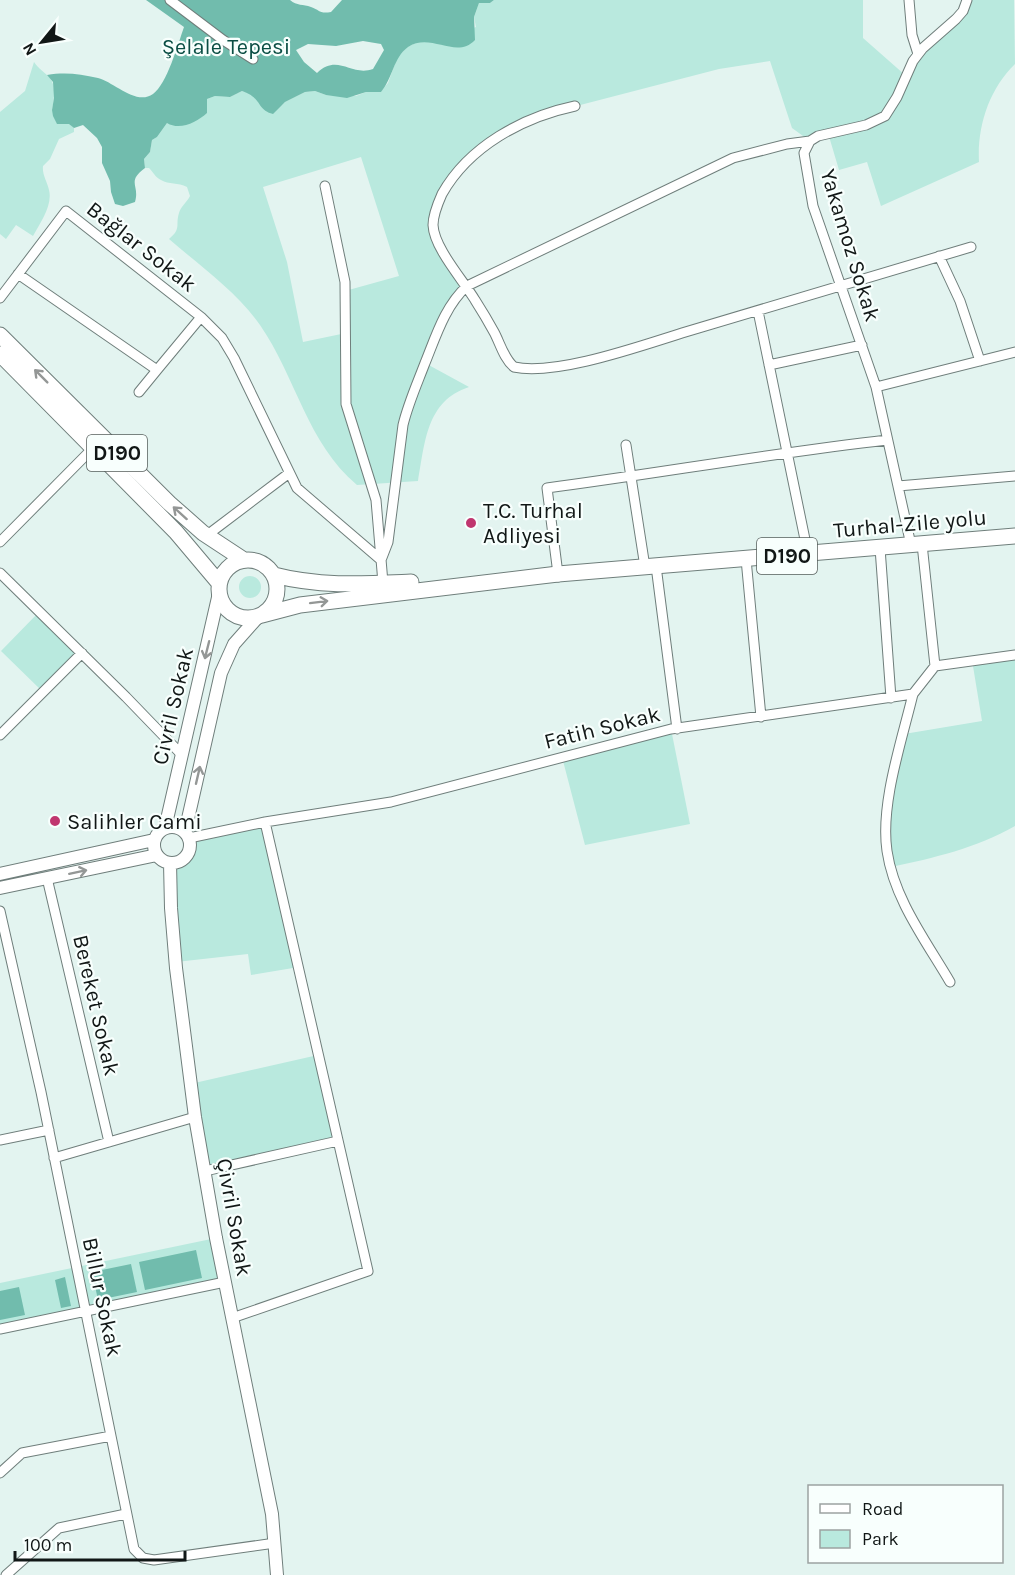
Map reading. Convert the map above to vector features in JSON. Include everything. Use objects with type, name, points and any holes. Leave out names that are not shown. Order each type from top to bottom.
[{"type":"main road","name":"D190","points":[[0,335],[168,503],[206,536],[244,560]]},
{"type":"main road","name":"D190","points":[[0,354],[191,547],[219,588]]},
{"type":"main road","name":"Turhal-Zile yolu","points":[[558,574],[1015,536]]},
{"type":"main road","points":[[244,560],[254,560],[264,564],[274,575],[277,585],[276,600],[270,609],[260,616],[247,618],[233,614],[222,603],[219,588],[226,569],[244,560]]},
{"type":"main road","name":"D190","points":[[274,575],[317,583],[355,585],[558,574]]},
{"type":"main road","name":"D190","points":[[260,616],[300,605],[558,574]]},
{"type":"street","points":[[170,0],[223,40],[253,59]]},
{"type":"street","points":[[909,0],[912,35],[918,54]]},
{"type":"street","name":"Yakamoz Sokak","points":[[935,666],[916,544],[898,486],[876,387],[813,206],[804,153],[810,141],[831,132],[866,125],[885,116],[892,108],[905,75],[918,54],[956,19],[963,11],[967,0]]},
{"type":"street","points":[[575,106],[534,117],[474,153],[451,179],[440,198],[434,216],[433,226],[443,250],[467,286],[510,364],[518,368],[535,369],[566,365],[758,311],[971,247]]},
{"type":"street","points":[[381,560],[388,542],[401,435],[407,408],[440,326],[451,305],[467,286],[733,158],[788,144],[810,141]]},
{"type":"street","points":[[325,186],[345,282],[347,326],[345,399],[376,500],[383,583]]},
{"type":"street","name":"Bağlar Sokak","points":[[0,298],[66,211],[201,317],[222,338],[234,358],[288,474],[300,492],[381,560]]},
{"type":"street","points":[[939,256],[960,301],[980,361]]},
{"type":"street","points":[[18,274],[157,370]]},
{"type":"street","points":[[758,311],[808,554]]},
{"type":"street","points":[[139,392],[201,317]]},
{"type":"street","points":[[769,365],[862,345]]},
{"type":"street","points":[[876,387],[1015,352]]},
{"type":"street","points":[[558,574],[547,488],[787,452],[887,440]]},
{"type":"street","points":[[626,445],[651,566],[677,729]]},
{"type":"street","points":[[0,542],[93,448]]},
{"type":"street","points":[[206,536],[288,474]]},
{"type":"street","points":[[898,486],[1015,476]]},
{"type":"street","points":[[880,548],[891,698]]},
{"type":"street","points":[[746,559],[761,717]]},
{"type":"street","points":[[0,573],[182,755]]},
{"type":"street","name":"Civril Sokak","points":[[165,828],[219,588]]},
{"type":"street","name":"Civril Sokak","points":[[187,836],[221,673],[234,644],[260,616]]},
{"type":"street","points":[[0,735],[82,653]]},
{"type":"street","points":[[950,982],[901,897],[893,875],[887,850],[886,823],[889,795],[913,694],[935,666],[1015,655]]},
{"type":"street","name":"Fatih Sokak","points":[[187,836],[390,802],[677,729],[913,694]]},
{"type":"street","points":[[232,1318],[368,1271],[265,822]]},
{"type":"street","points":[[165,828],[178,828],[187,836],[190,849],[186,857],[179,862],[162,861],[157,855],[154,840],[165,828]]},
{"type":"street","points":[[0,874],[154,840]]},
{"type":"street","points":[[0,888],[157,855]]},
{"type":"street","name":"Çivril Sokak","points":[[170,863],[176,968],[195,1117],[225,1282],[256,1433],[275,1543],[277,1575]]},
{"type":"street","name":"Bereket Sokak","points":[[47,878],[109,1142]]},
{"type":"street","name":"Billur Sokak","points":[[0,911],[49,1130],[134,1549],[142,1557],[151,1560],[275,1543]]},
{"type":"street","points":[[54,1158],[195,1117]]},
{"type":"street","points":[[0,1140],[49,1130]]},
{"type":"street","points":[[205,1171],[338,1141]]},
{"type":"street","points":[[0,1329],[225,1282]]},
{"type":"street","points":[[0,1473],[22,1453],[111,1436]]},
{"type":"street","points":[[6,1575],[59,1528],[126,1514]]},
{"type":"green space","name":"Şelale Tepesi","points":[[146,0],[290,0],[320,11],[331,12],[342,0],[494,0],[490,3],[479,3],[474,17],[475,40],[460,47],[425,42],[408,47],[396,62],[381,92],[366,92],[347,98],[315,91],[305,92],[285,102],[273,114],[264,110],[253,97],[242,91],[230,97],[215,96],[207,99],[207,113],[203,116],[183,126],[167,123],[152,140],[150,152],[144,159],[145,168],[135,180],[135,202],[123,206],[115,204],[110,181],[102,163],[102,147],[97,138],[83,125],[74,128],[69,124],[57,124],[52,110],[53,82],[47,75],[85,75],[104,80],[132,95],[146,97],[153,94],[163,82],[184,27]],"holes":[[[363,41],[381,44],[384,50],[373,69],[365,71],[332,65],[317,73],[304,62],[296,50],[308,44],[336,46]]]},
{"type":"green space","points":[[494,0],[863,0],[863,38],[905,75],[967,0],[1014,0],[1015,64],[998,85],[986,109],[980,135],[979,162],[881,206],[867,162],[839,170],[828,133],[810,141],[792,128],[770,61],[719,69],[534,117],[462,165],[434,216],[437,238],[467,286],[459,293],[425,363],[469,387],[444,402],[436,413],[426,438],[418,481],[357,485],[326,450],[260,325],[229,290],[169,239],[177,227],[180,211],[190,196],[187,187],[164,182],[149,168],[145,168],[144,159],[150,152],[152,140],[167,123],[207,113],[207,99],[215,96],[230,97],[242,91],[253,94],[273,113],[285,102],[305,92],[356,96],[366,92],[381,91],[388,83],[397,58],[407,47],[418,42],[434,42],[476,27],[474,17],[479,3],[490,3]],"holes":[[[361,157],[399,276],[345,291],[346,333],[303,342],[287,262],[263,187]]]},
{"type":"green space","points":[[34,62],[53,83],[52,110],[65,123],[74,128],[74,132],[59,139],[50,159],[43,166],[50,196],[45,214],[33,236],[16,225],[6,239],[0,234],[0,112],[25,91]]},
{"type":"green space","points":[[250,576],[258,579],[261,587],[258,595],[250,598],[242,595],[239,587],[242,579]]},
{"type":"green space","points":[[39,612],[82,653],[43,692],[1,651]]},
{"type":"green space","points":[[1015,655],[1015,826],[970,846],[891,867],[886,823],[904,734],[982,721],[972,660]]},
{"type":"green space","points":[[671,729],[690,824],[585,845],[562,757]]},
{"type":"green space","points":[[265,822],[299,967],[251,975],[248,954],[176,962],[174,863],[182,860],[188,854],[189,838]]},
{"type":"green space","points":[[318,1055],[338,1141],[205,1171],[190,1084]]},
{"type":"green space","points":[[216,1238],[225,1282],[0,1329],[0,1283]]},
{"type":"green space","points":[[196,1250],[202,1278],[145,1290],[139,1262]]},
{"type":"green space","points":[[131,1264],[137,1292],[98,1300],[92,1272]]},
{"type":"green space","points":[[65,1277],[71,1306],[61,1308],[55,1280]]},
{"type":"green space","points":[[19,1287],[25,1315],[0,1320],[0,1291]]},
{"type":"place","name":"T.C. Turhal Adliyesi","points":[[471,523]]},
{"type":"place","name":"Salihler Cami","points":[[55,821]]}]
